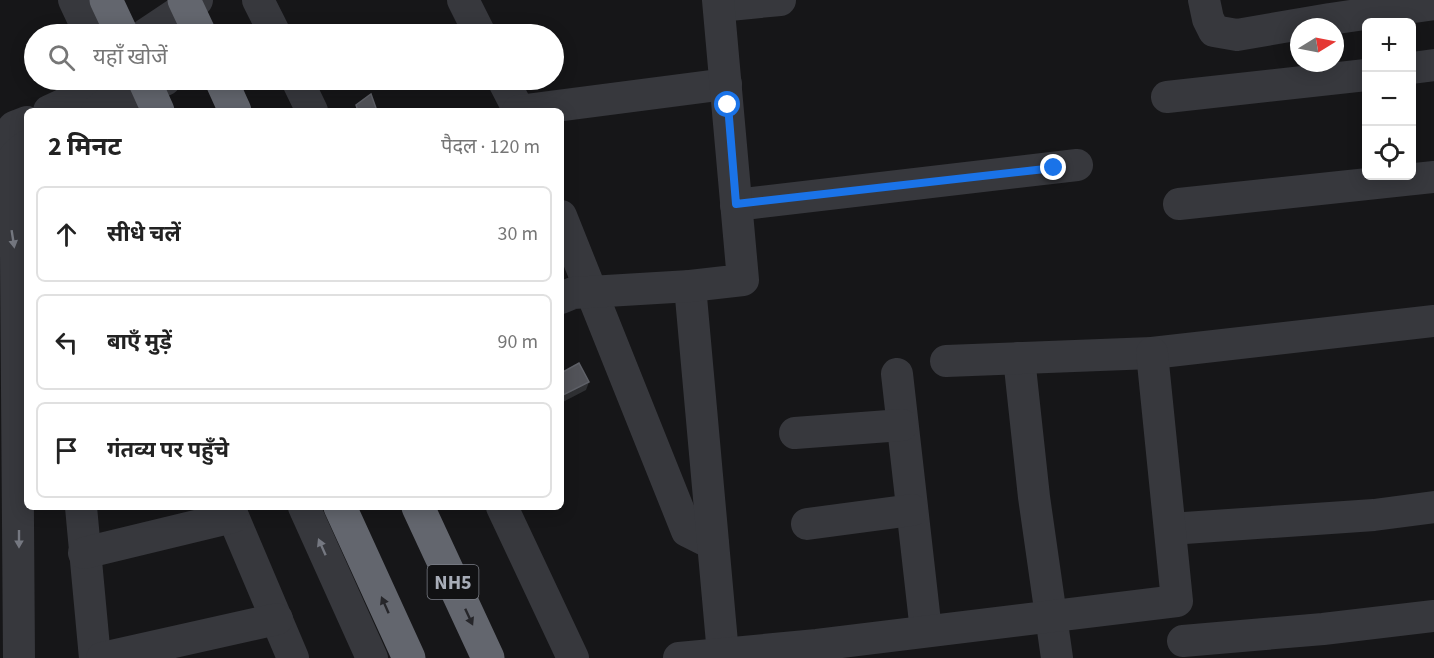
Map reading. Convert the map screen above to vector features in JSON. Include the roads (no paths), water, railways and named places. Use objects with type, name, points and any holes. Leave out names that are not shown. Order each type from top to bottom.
[{"type":"highway","points":[[106,0],[117,24]]},
{"type":"highway","points":[[226,90],[234,108]]},
{"type":"highway","points":[[341,510],[409,658]]},
{"type":"highway","name":"NH5","points":[[419,510],[488,658]]},
{"type":"street","points":[[74,0],[85,24]]},
{"type":"street","points":[[258,0],[270,24]]},
{"type":"street","points":[[463,0],[475,24]]},
{"type":"street","points":[[564,297],[573,293],[690,286],[743,280],[719,3],[780,0]]},
{"type":"street","points":[[1204,0],[1208,19],[1214,31],[1237,35],[1329,9],[1434,4]]},
{"type":"street","points":[[165,24],[192,10]]},
{"type":"street","points":[[1416,67],[1434,65]]},
{"type":"street","points":[[1167,97],[1362,75]]},
{"type":"street","points":[[541,108],[726,84]]},
{"type":"street","points":[[302,90],[311,108]]},
{"type":"street","points":[[508,90],[517,108]]},
{"type":"street","points":[[0,144],[14,127],[24,123]]},
{"type":"street","points":[[19,658],[16,254],[11,222],[10,183],[11,163],[24,148]]},
{"type":"street","points":[[736,204],[1077,165]]},
{"type":"street","points":[[1179,204],[1434,177]]},
{"type":"street","points":[[564,223],[687,531],[713,544]]},
{"type":"street","points":[[690,286],[723,654]]},
{"type":"street","points":[[946,361],[1152,353],[1434,321]]},
{"type":"street","points":[[1152,353],[1177,601],[1185,650],[1323,629],[1434,616]]},
{"type":"street","points":[[1019,358],[1034,497],[1058,658]]},
{"type":"street","points":[[897,374],[926,631]]},
{"type":"street","points":[[795,433],[902,425]]},
{"type":"street","points":[[1170,529],[1374,515],[1434,507]]},
{"type":"street","points":[[81,510],[95,658]]},
{"type":"street","points":[[305,510],[372,658]]},
{"type":"street","points":[[503,510],[573,658]]},
{"type":"street","points":[[807,524],[912,510]]},
{"type":"street","points":[[84,553],[231,512],[293,658]]},
{"type":"street","points":[[679,658],[817,645],[1177,601]]},
{"type":"street","points":[[102,658],[277,620]]}]
